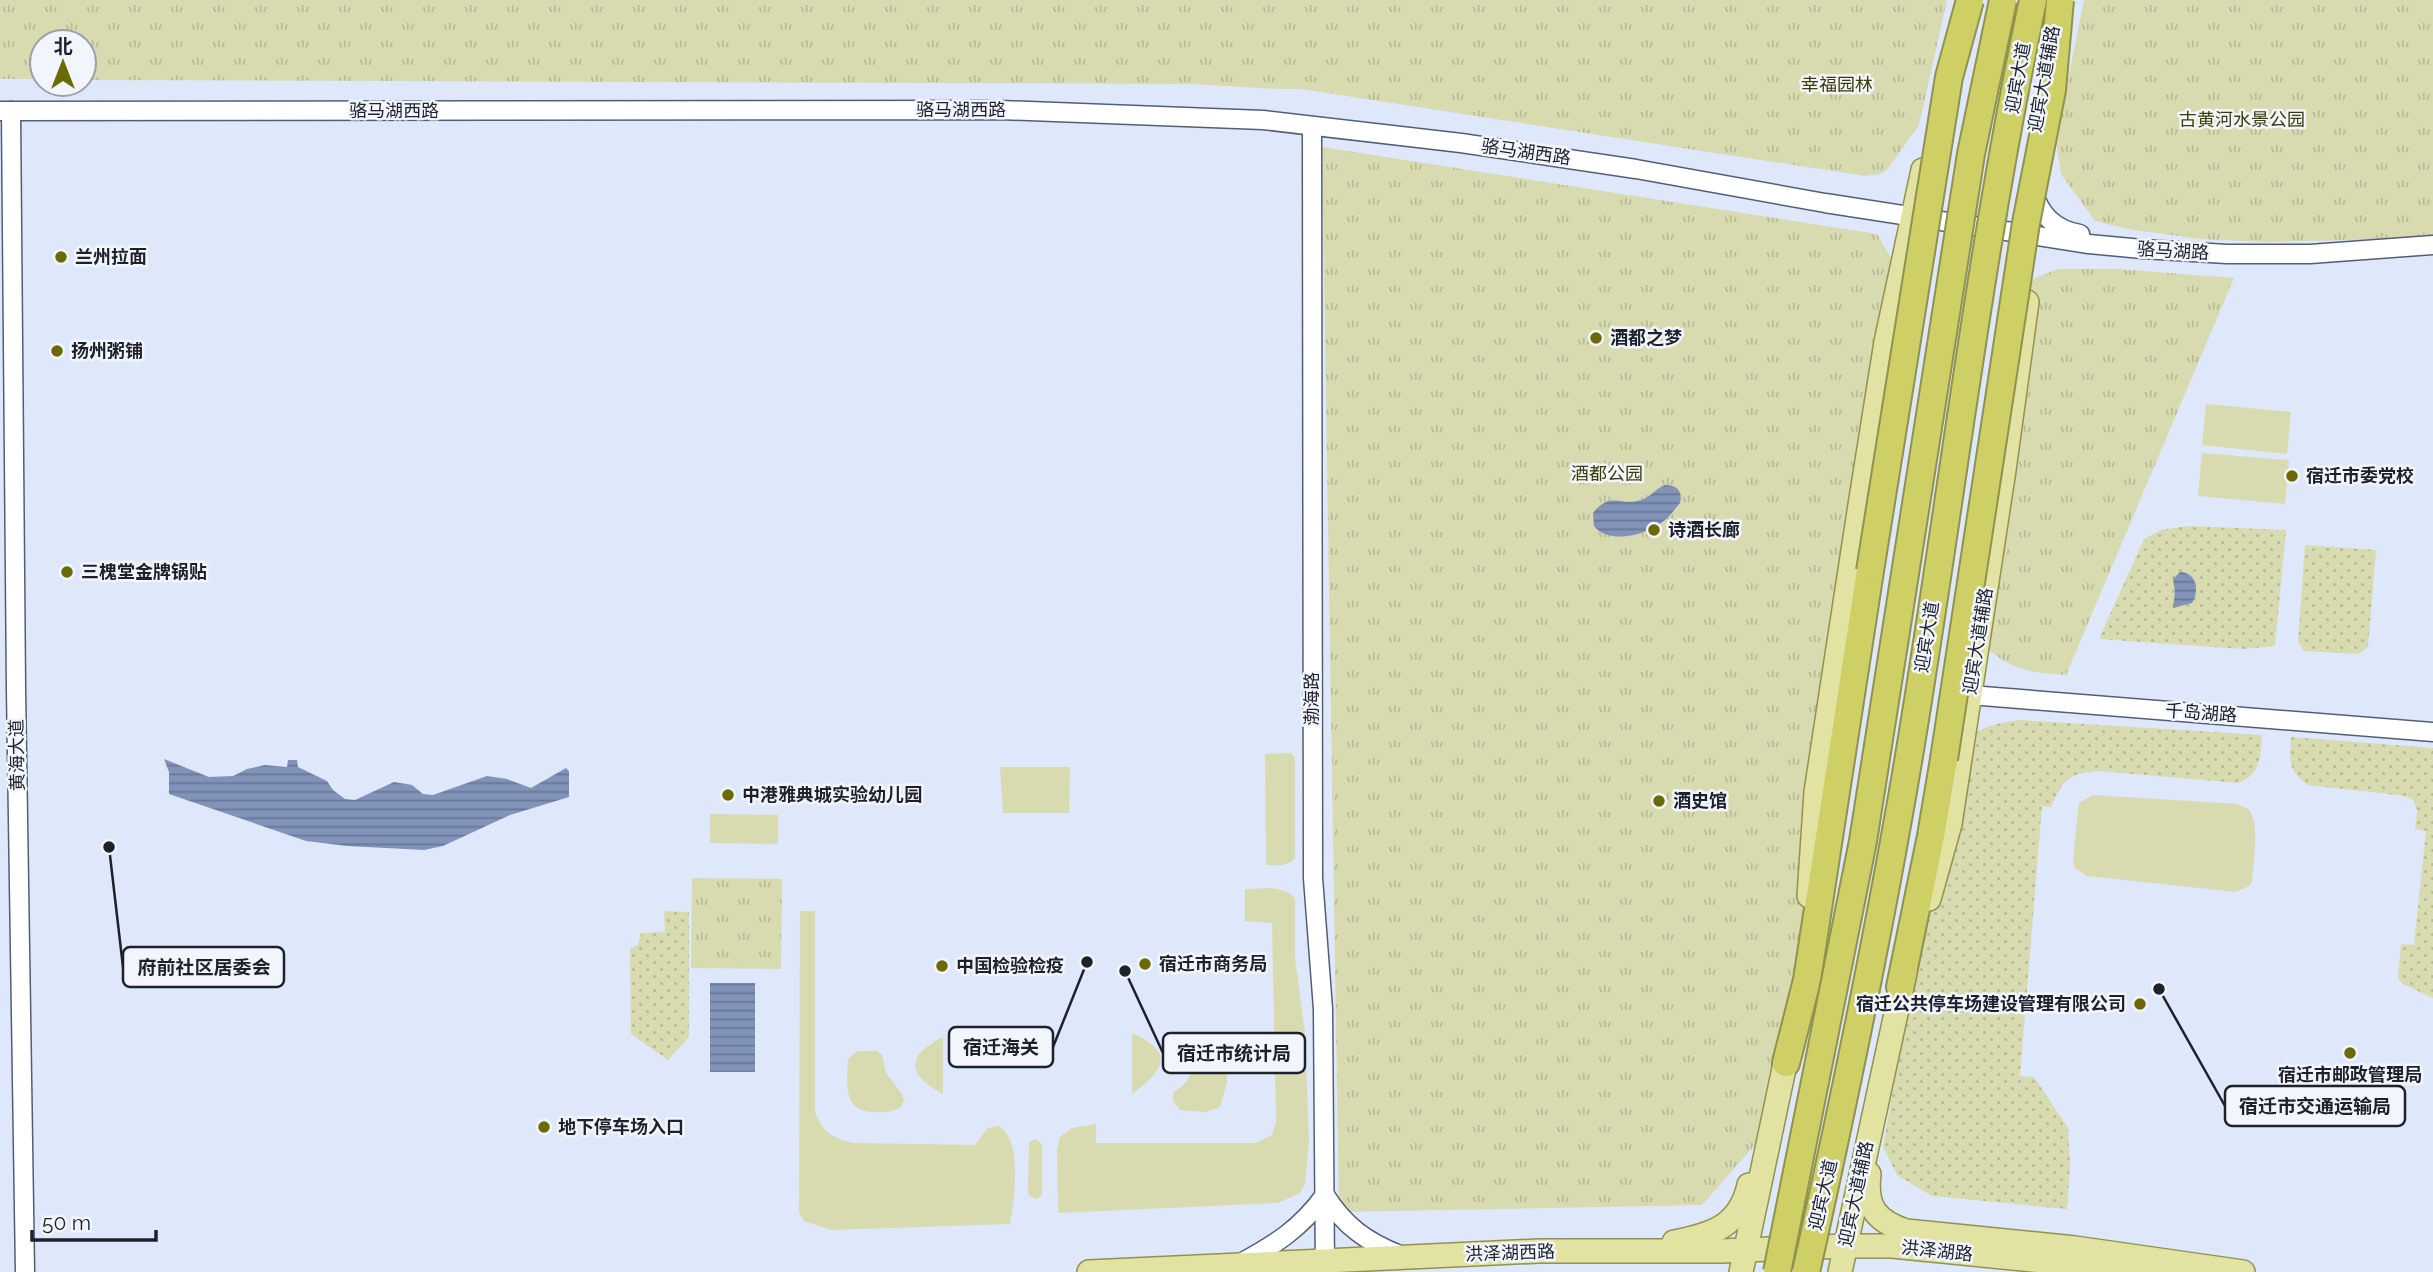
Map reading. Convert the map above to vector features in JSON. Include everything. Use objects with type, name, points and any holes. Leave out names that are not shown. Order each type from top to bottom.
[{"type":"highway","points":[[1786,1063],[1807,980],[1949,77],[1970,0]]},
{"type":"highway","name":"迎宾大道","points":[[1780,1260],[1863,841],[1969,167],[2003,0]]},
{"type":"highway","name":"迎宾大道","points":[[1806,1272],[1855,1052],[1909,755],[1981,281],[2033,0]]},
{"type":"highway","points":[[1900,987],[1931,836],[2026,223],[2052,90],[2059,0]]},
{"type":"main road","points":[[1741,1272],[1786,1063],[1806,940],[1816,792],[1886,342],[1962,0]]},
{"type":"main road","name":"迎宾大道辅路","points":[[1840,1272],[1900,987],[1930,897],[1950,824],[2004,470],[2026,303],[2030,158],[2059,0]]},
{"type":"main road","points":[[1891,1029],[1891,1072],[1870,1163],[1867,1194],[1873,1210],[1890,1225],[1906,1231],[2075,1248],[2244,1272]]},
{"type":"main road","points":[[1538,1251],[1673,1242],[1693,1238],[1727,1225],[1747,1197],[1762,1131],[1786,1063]]},
{"type":"main road","name":"洪泽湖路","points":[[1721,1251],[1892,1246],[2153,1272]]},
{"type":"main road","name":"洪泽湖西路","points":[[1089,1272],[1236,1266],[1325,1267],[1406,1258],[1538,1251],[1721,1251]]},
{"type":"street","name":"骆马湖西路","points":[[6,111],[1000,110],[1263,120],[1461,143],[1636,169],[1914,216]]},
{"type":"street","name":"黄海大道","points":[[6,111],[8,712],[25,1272]]},
{"type":"street","name":"渤海路","points":[[1312,126],[1312,878],[1323,1009],[1325,1267]]},
{"type":"street","points":[[2030,178],[2037,205],[2049,222],[2074,233],[2150,246],[2310,254]]},
{"type":"street","name":"骆马湖路","points":[[1914,216],[2142,249],[2227,254],[2310,254],[2433,245]]},
{"type":"street","name":"千岛湖路","points":[[1970,695],[2433,732]]},
{"type":"street","points":[[1236,1266],[1269,1248],[1297,1227],[1307,1219],[1325,1195],[1341,1219],[1363,1238],[1406,1258]]},
{"type":"street","points":[[24,1247],[27,1259],[37,1272]]},
{"type":"green space","name":"幸福园林","points":[[0,0],[1947,0],[1919,125],[1887,170],[1865,176],[1301,89],[1193,84],[98,80],[98,28],[28,28],[28,79],[0,79]]},
{"type":"green space","name":"古黄河水景公园","points":[[2084,0],[2433,0],[2433,238],[2266,242],[2199,239],[2128,229],[2095,221],[2061,174],[2056,140]]},
{"type":"green space","name":"酒都公园","points":[[1322,147],[1877,234],[1914,297],[1833,855],[1762,1137],[1702,1205],[1339,1212]]},
{"type":"green space","points":[[2058,269],[2117,269],[2234,278],[2066,675],[2018,668],[1989,650],[1979,640],[2030,280]]},
{"type":"green space","points":[[2206,404],[2291,412],[2287,454],[2202,445]]},
{"type":"green space","points":[[2202,453],[2289,460],[2285,504],[2198,496]]},
{"type":"green space","points":[[2188,526],[2286,530],[2275,646],[2243,649],[2099,639],[2144,539],[2161,530]]},
{"type":"green space","points":[[2305,545],[2376,550],[2368,647],[2359,654],[2304,651],[2298,642]]},
{"type":"green space","points":[[2019,720],[2262,735],[2260,757],[2255,770],[2238,783],[2099,771],[2073,776],[2063,784],[2051,807],[2042,806],[2020,1076],[2034,1077],[2068,1128],[2070,1167],[2067,1209],[1932,1196],[1897,1175],[1883,1147],[1947,774],[1974,735],[1991,726]]},
{"type":"green space","points":[[2291,737],[2433,748],[2433,998],[2403,984],[2398,978],[2401,944],[2414,945],[2426,831],[2415,829],[2417,811],[2414,801],[2406,796],[2308,785],[2293,770]]},
{"type":"green space","points":[[1291,753],[1295,758],[1295,858],[1285,864],[1266,865],[1265,754]]},
{"type":"green space","points":[[1000,767],[1070,767],[1069,813],[1003,813]]},
{"type":"green space","points":[[2093,795],[2238,804],[2248,809],[2252,815],[2255,833],[2252,882],[2236,892],[2087,876],[2075,868],[2073,863],[2079,803]]},
{"type":"green space","points":[[710,814],[778,815],[778,844],[710,843]]},
{"type":"green space","points":[[692,878],[782,879],[781,969],[691,968]]},
{"type":"green space","points":[[1245,889],[1279,889],[1291,894],[1295,899],[1295,958],[1305,1033],[1309,1142],[1305,1184],[1300,1193],[1278,1203],[1058,1213],[1057,1150],[1060,1137],[1072,1128],[1096,1124],[1096,1143],[1256,1143],[1272,1135],[1276,1122],[1272,923],[1245,921]]},
{"type":"green space","points":[[664,911],[689,912],[689,1037],[668,1060],[631,1034],[630,949],[638,945],[641,933],[665,932]]},
{"type":"green space","points":[[800,911],[815,911],[815,1112],[821,1125],[839,1139],[853,1143],[975,1145],[988,1128],[999,1126],[1007,1133],[1014,1157],[1015,1186],[1010,1224],[831,1230],[804,1221],[799,1212]]},
{"type":"green space","points":[[1132,1033],[1155,1048],[1161,1062],[1152,1077],[1132,1094]]},
{"type":"green space","points":[[943,1037],[943,1094],[922,1080],[915,1065],[922,1051]]},
{"type":"green space","points":[[1224,1047],[1227,1082],[1220,1107],[1206,1112],[1180,1110],[1173,1101],[1173,1092],[1187,1080],[1195,1050]]},
{"type":"green space","points":[[857,1051],[876,1051],[882,1055],[886,1073],[902,1094],[904,1100],[901,1107],[888,1112],[864,1111],[851,1101],[847,1086],[848,1059]]},
{"type":"green space","points":[[1036,1139],[1042,1145],[1042,1192],[1036,1199],[1028,1192],[1029,1142]]},
{"type":"water","points":[[1665,485],[1678,490],[1681,495],[1680,503],[1666,519],[1654,527],[1637,534],[1618,537],[1601,532],[1594,526],[1593,513],[1605,502],[1634,502],[1648,497]]},
{"type":"water","points":[[2180,572],[2193,578],[2196,593],[2192,603],[2173,608],[2173,579]]},
{"type":"water","points":[[164,759],[209,777],[233,776],[265,765],[287,767],[288,760],[297,760],[298,767],[327,781],[333,790],[345,799],[355,800],[394,782],[412,785],[423,794],[433,795],[487,776],[507,779],[531,788],[566,768],[569,771],[569,797],[510,815],[443,846],[424,850],[347,846],[306,841],[169,794],[169,772]]},
{"type":"water","points":[[710,983],[755,983],[755,1072],[710,1072]]},
{"type":"place","name":"兰州拉面","points":[[61,257]]},
{"type":"place","name":"酒都之梦","points":[[1596,338]]},
{"type":"place","name":"扬州粥铺","points":[[57,351]]},
{"type":"place","name":"宿迁市委党校","points":[[2292,476]]},
{"type":"place","name":"诗酒长廊","points":[[1654,530]]},
{"type":"place","name":"三槐堂金牌锅贴","points":[[67,572]]},
{"type":"place","name":"中港雅典城实验幼儿园","points":[[728,795]]},
{"type":"place","name":"酒史馆","points":[[1659,801]]},
{"type":"place","name":"府前社区居委会","points":[[109,847]]},
{"type":"place","name":"宿迁海关","points":[[1087,962]]},
{"type":"place","name":"宿迁市商务局","points":[[1145,964]]},
{"type":"place","name":"中国检验检疫","points":[[942,966]]},
{"type":"place","name":"宿迁市统计局","points":[[1125,971]]},
{"type":"place","name":"宿迁市交通运输局","points":[[2159,989]]},
{"type":"place","name":"宿迁公共停车场建设管理有限公司","points":[[2140,1004]]},
{"type":"place","name":"宿迁市邮政管理局","points":[[2350,1053]]},
{"type":"place","name":"地下停车场入口","points":[[544,1127]]}]
